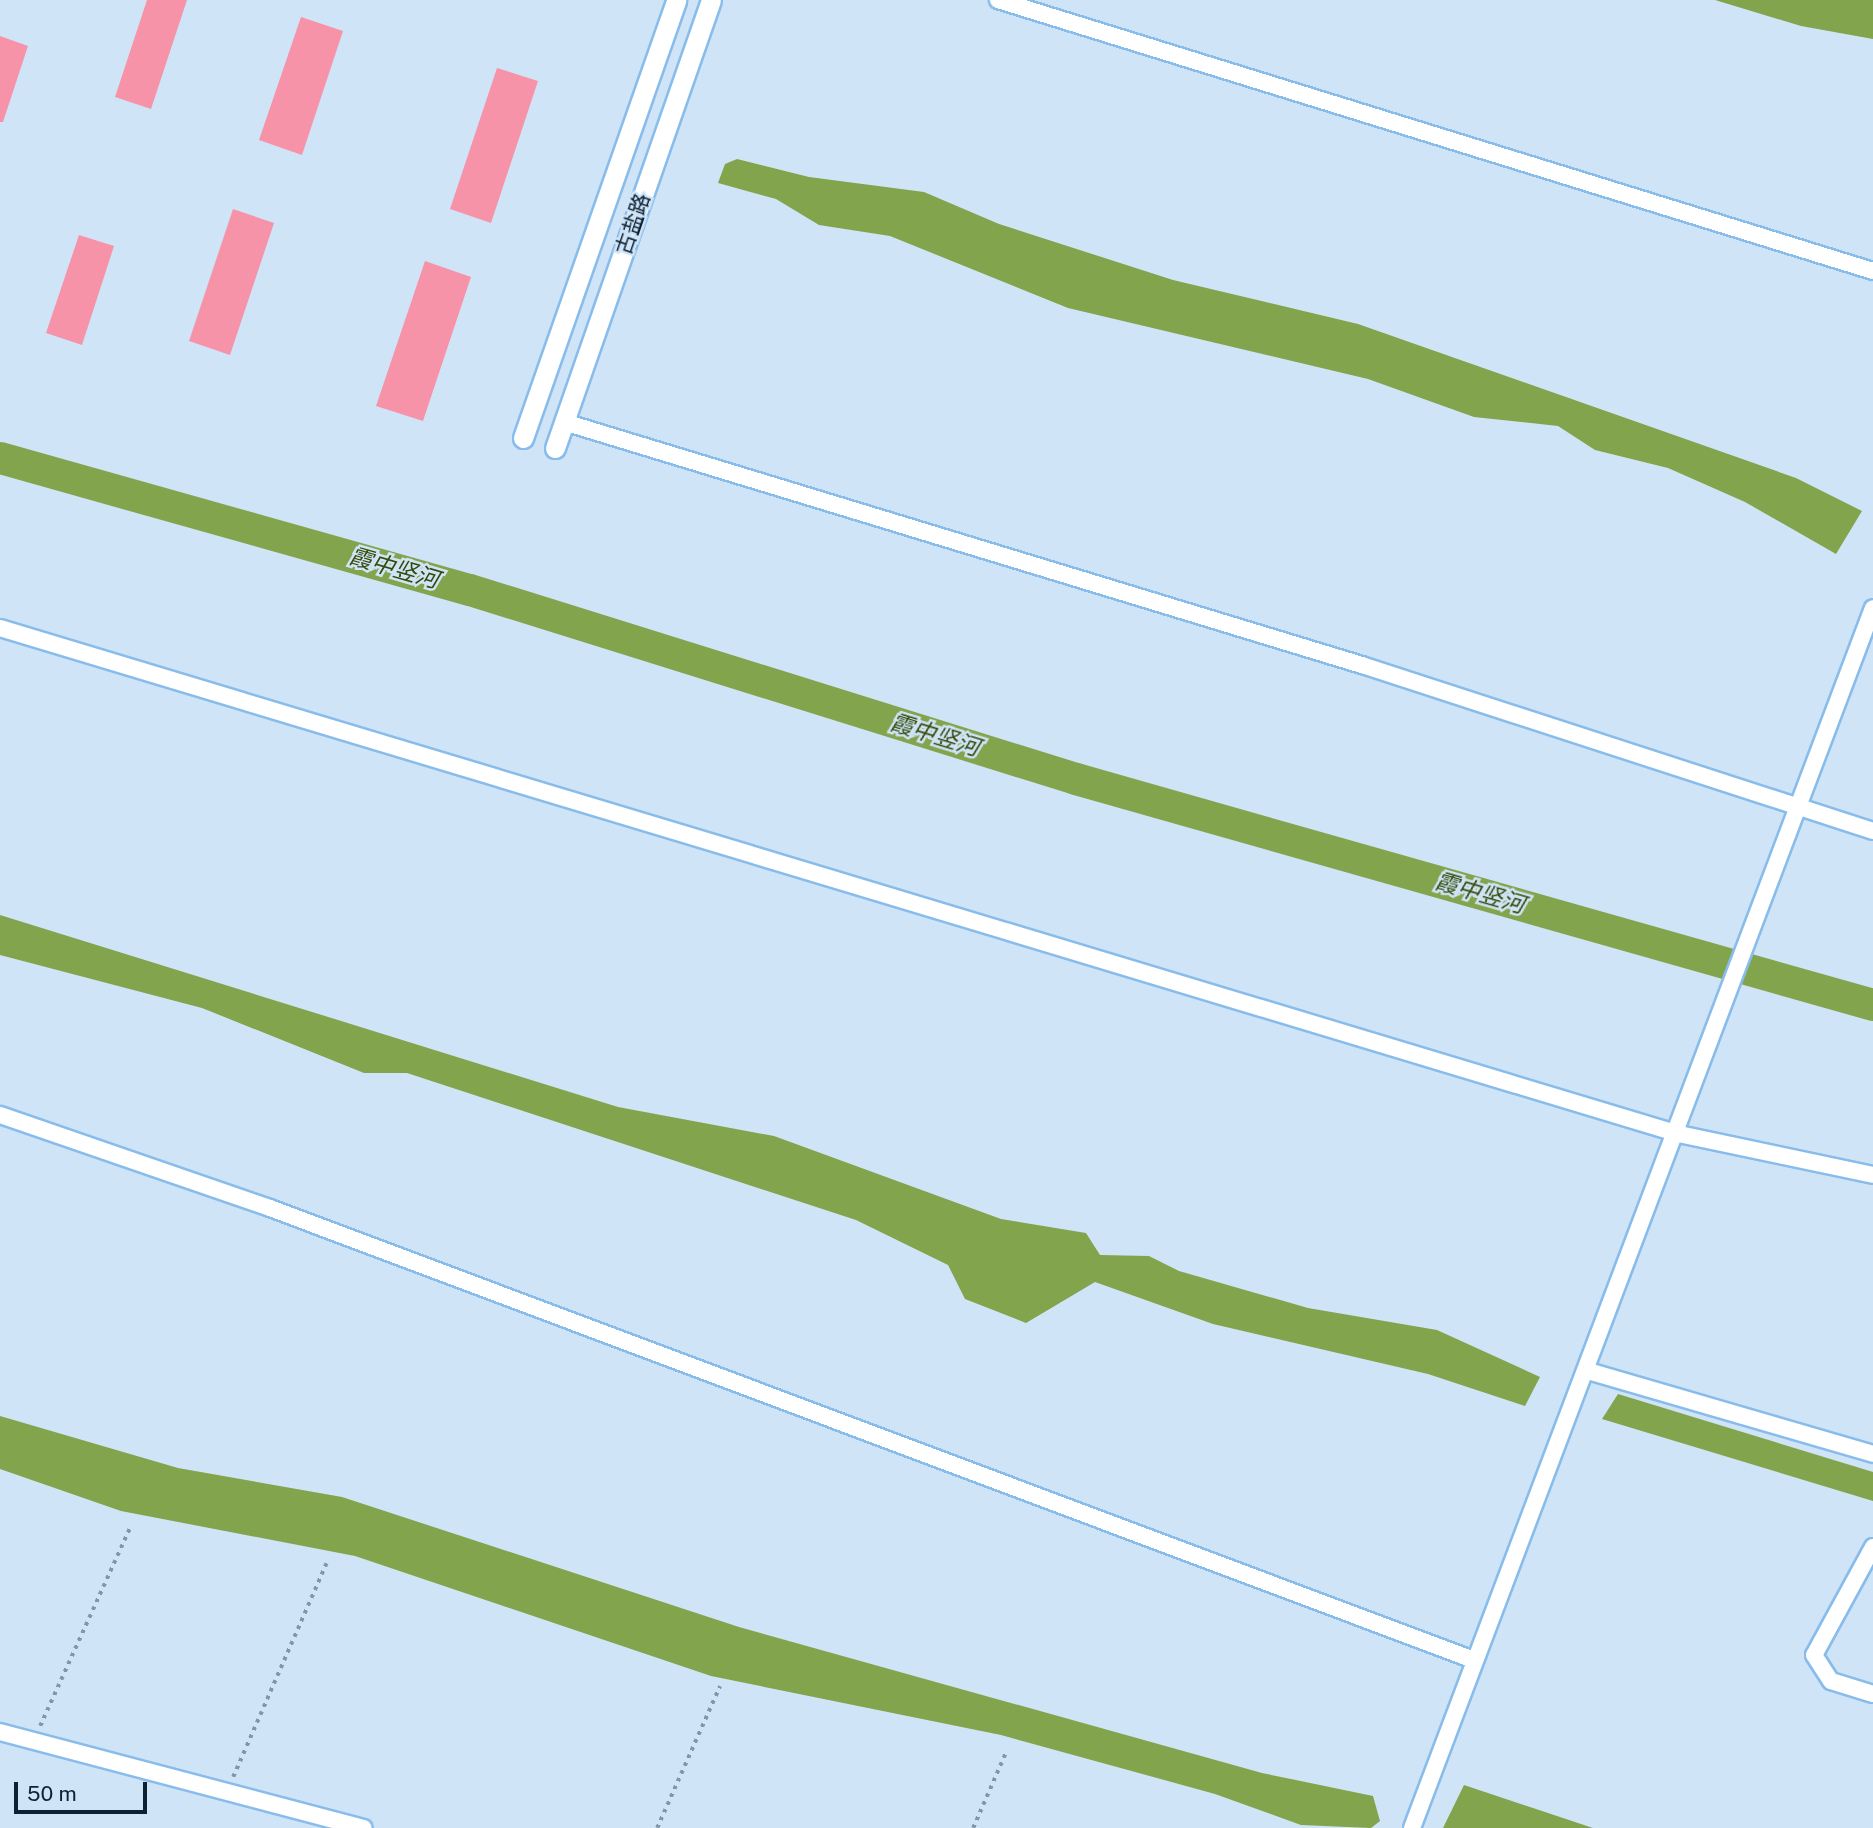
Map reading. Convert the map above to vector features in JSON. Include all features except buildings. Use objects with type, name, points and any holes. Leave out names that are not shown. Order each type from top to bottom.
[{"type":"street","name":"古盐路","points":[[523,438],[676,0]]},
{"type":"street","name":"古盐路","points":[[555,448],[711,0]]},
{"type":"street","points":[[999,0],[1873,271]]},
{"type":"street","points":[[564,422],[1798,805],[1873,831]]},
{"type":"street","points":[[1412,1828],[1474,1660],[1679,1133],[1749,934],[1873,608]]},
{"type":"street","points":[[0,628],[1679,1133],[1873,1175]]},
{"type":"street","points":[[0,1115],[270,1208],[1474,1660]]},
{"type":"street","points":[[1588,1371],[1873,1454]]},
{"type":"street","points":[[1873,1547],[1814,1655],[1831,1681],[1873,1694]]},
{"type":"street","points":[[0,1732],[363,1828]]},
{"type":"path","points":[[34,1741],[130,1528]]},
{"type":"path","points":[[226,1792],[327,1562]]},
{"type":"path","points":[[657,1828],[720,1686]]},
{"type":"path","points":[[973,1828],[1006,1752]]},
{"type":"shaded area","points":[[1715,0],[1873,0],[1873,39],[1801,26]]},
{"type":"shaded area","points":[[737,159],[809,177],[924,192],[999,224],[1173,280],[1358,324],[1796,478],[1862,511],[1836,554],[1745,502],[1668,468],[1595,450],[1558,426],[1474,417],[1368,379],[1068,308],[890,236],[819,225],[776,199],[718,183],[725,164]]},
{"type":"shaded area","points":[[0,915],[618,1107],[774,1136],[1001,1219],[1086,1233],[1100,1255],[1149,1256],[1179,1271],[1308,1308],[1437,1330],[1540,1377],[1525,1406],[1428,1374],[1213,1324],[1095,1282],[1026,1323],[965,1299],[948,1265],[856,1220],[407,1073],[364,1073],[202,1008],[0,955]]},
{"type":"shaded area","points":[[1618,1394],[1873,1472],[1873,1501],[1602,1419]]},
{"type":"shaded area","points":[[0,1416],[178,1468],[342,1497],[739,1627],[1262,1773],[1373,1796],[1380,1821],[1371,1828],[1301,1825],[1215,1794],[1001,1735],[711,1676],[355,1556],[121,1511],[0,1469]]},
{"type":"shaded area","points":[[1464,1785],[1593,1828],[1443,1828]]},
{"type":"waterway","name":"霞中竖河","points":[[0,458],[470,590],[1076,779],[1873,1005]]}]
